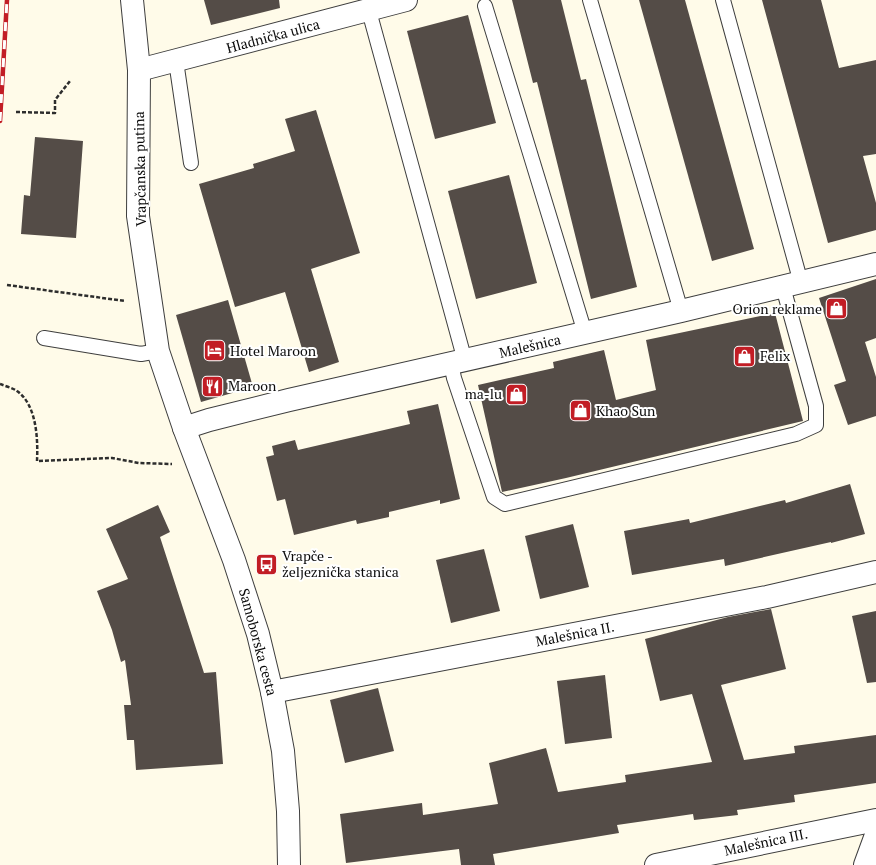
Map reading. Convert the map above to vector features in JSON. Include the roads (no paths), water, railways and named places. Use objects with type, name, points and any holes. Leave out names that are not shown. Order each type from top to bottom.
[{"type":"street","name":"Vrapčanska putina","points":[[132,0],[139,70],[138,216],[158,351],[184,428]]},
{"type":"street","name":"Hladnička ulica","points":[[139,70],[406,0]]},
{"type":"street","name":"Malešnica","points":[[184,428],[209,420],[282,402],[681,311],[876,264]]},
{"type":"street","name":"Samoborska cesta","points":[[184,428],[234,560],[258,634],[272,692],[283,751],[288,811],[289,865]]},
{"type":"street","name":"Malešnica II.","points":[[272,692],[767,597],[876,572]]},
{"type":"street","name":"Malešnica III.","points":[[656,865],[876,820]]},
{"type":"street","points":[[865,865],[876,836]]},
{"type":"lane","points":[[590,0],[681,311]]},
{"type":"lane","points":[[369,10],[458,362],[454,378],[494,497],[505,504],[796,434],[816,425],[816,406],[792,285],[723,0]]},
{"type":"lane","points":[[485,6],[585,333]]},
{"type":"lane","points":[[176,61],[191,163]]},
{"type":"lane","points":[[44,338],[140,354],[158,351]]},
{"type":"railway","points":[[0,121],[7,0]]},
{"type":"place","name":"Orion reklame","points":[[837,309]]},
{"type":"place","name":"Hotel Maroon","points":[[214,351]]},
{"type":"place","name":"Felix","points":[[745,356]]},
{"type":"place","name":"Maroon","points":[[212,386]]},
{"type":"place","name":"ma-lu","points":[[517,394]]},
{"type":"place","name":"Khao Sun","points":[[580,411]]},
{"type":"place","name":"Vrapče - željeznička stanica","points":[[267,564]]}]
